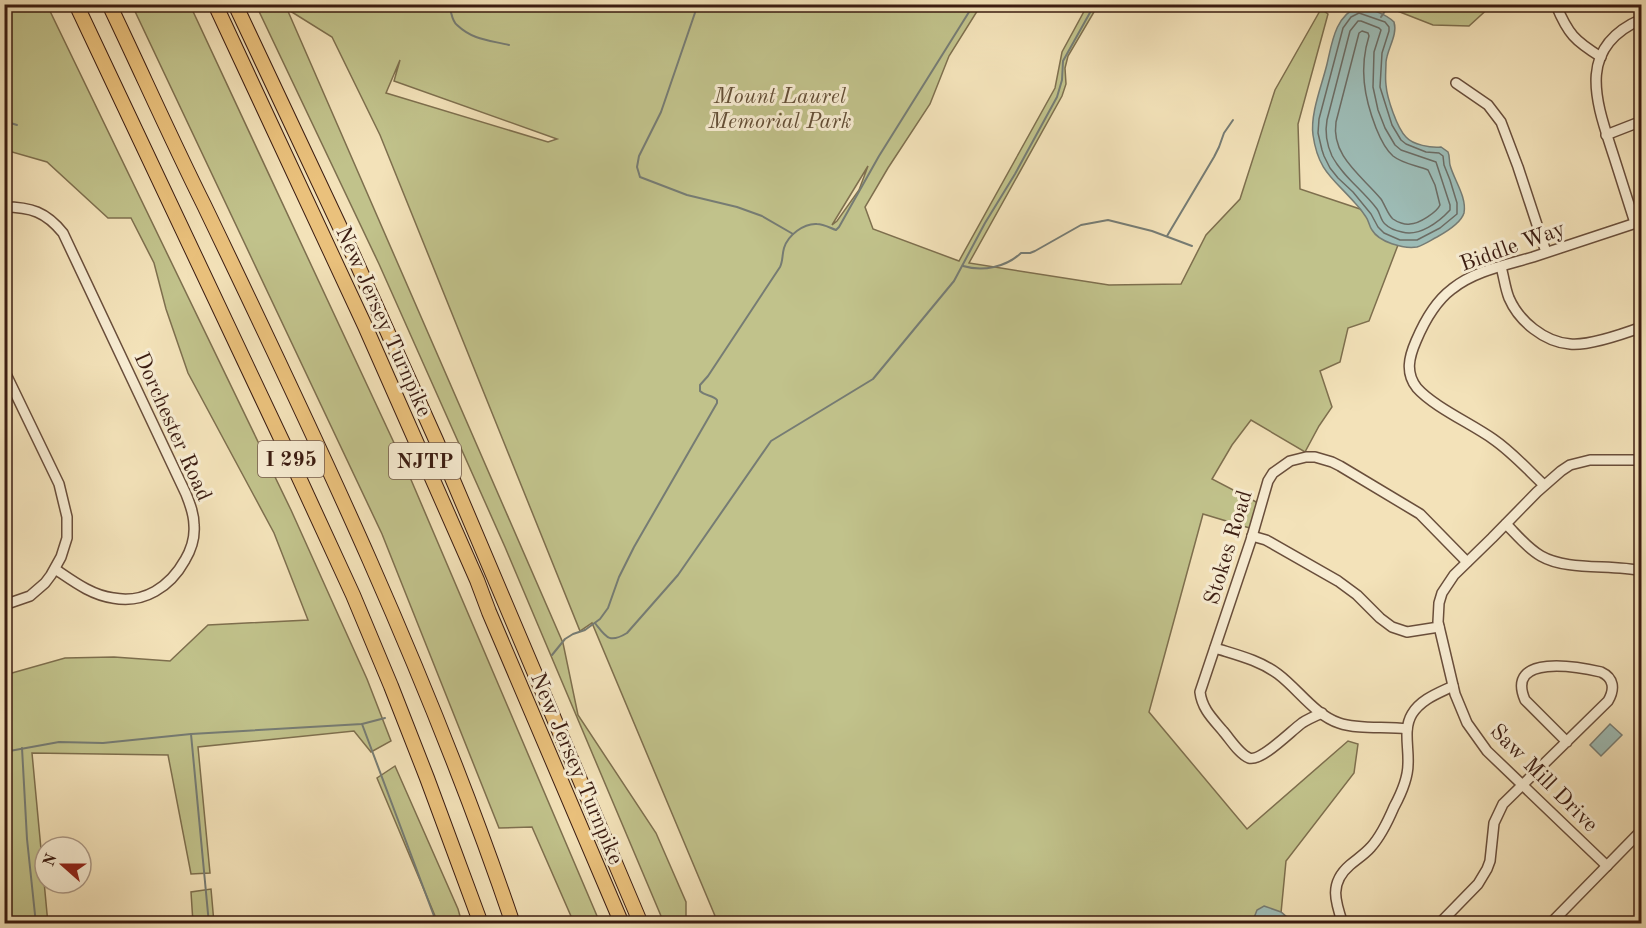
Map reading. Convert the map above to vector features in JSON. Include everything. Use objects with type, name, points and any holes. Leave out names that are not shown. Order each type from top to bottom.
[{"type":"highway","name":"I 295","points":[[76,4],[294,464],[353,595],[424,769],[481,924]]},
{"type":"highway","name":"I 295","points":[[109,4],[368,555],[450,753],[513,924]]},
{"type":"highway","name":"New Jersey Turnpike","points":[[215,4],[322,232],[407,421],[477,580],[622,924]]},
{"type":"highway","name":"New Jersey Turnpike","points":[[235,4],[354,257],[432,430],[641,924]]},
{"type":"street","points":[[1556,5],[1571,35],[1601,57]]},
{"type":"street","points":[[1638,222],[1606,135],[1595,90],[1596,71],[1607,45],[1620,31],[1641,19]]},
{"type":"street","points":[[1456,83],[1488,105],[1501,122],[1546,252]]},
{"type":"street","points":[[1606,135],[1641,121]]},
{"type":"street","name":"Dorchester Road","points":[[4,207],[20,207],[37,211],[63,233],[186,494],[194,518],[192,544],[180,568],[170,582],[147,596],[131,599],[106,597],[79,585],[55,569]]},
{"type":"street","name":"Biddle Way","points":[[1544,485],[1500,444],[1416,387],[1409,371],[1411,352],[1432,311],[1453,288],[1472,277],[1638,222]]},
{"type":"street","points":[[1501,267],[1508,295],[1514,307],[1534,329],[1548,338],[1570,344],[1584,343],[1641,327]]},
{"type":"street","points":[[4,370],[54,472],[67,517],[67,538],[61,557],[45,583],[30,596],[4,605]]},
{"type":"street","name":"Stokes Road","points":[[1322,713],[1302,723],[1259,757],[1249,758],[1240,751],[1207,712],[1201,699],[1200,692],[1270,477],[1290,461],[1306,457],[1324,459],[1340,466],[1420,514],[1467,562]]},
{"type":"street","points":[[1544,485],[1561,471],[1580,462],[1601,459],[1641,460]]},
{"type":"street","name":"Saw Mill Drive","points":[[1544,485],[1454,575],[1442,593],[1438,613],[1439,627],[1462,714],[1473,733],[1487,751],[1607,866]]},
{"type":"street","points":[[1506,524],[1530,548],[1549,560],[1565,564],[1641,571]]},
{"type":"street","points":[[1252,536],[1266,540],[1338,581],[1392,627],[1407,632],[1439,627]]},
{"type":"street","points":[[1215,648],[1258,662],[1272,670],[1333,720],[1347,725],[1407,729]]},
{"type":"street","points":[[1439,924],[1483,876],[1490,861],[1492,830],[1496,816],[1507,799],[1523,785],[1567,742],[1608,701],[1614,687],[1612,680],[1601,672],[1546,666],[1532,670],[1523,681],[1522,694],[1525,700],[1567,742]]},
{"type":"street","points":[[1343,924],[1335,899],[1337,884],[1344,870],[1374,843],[1395,805],[1408,765],[1407,729],[1410,718],[1423,702],[1454,686]]},
{"type":"street","points":[[1550,924],[1641,830]]},
{"type":"green space","points":[[4,5],[47,5],[291,510],[367,679],[391,741],[371,752],[354,731],[198,747],[210,873],[191,874],[168,755],[32,753],[40,835],[33,835],[33,895],[45,895],[48,924],[8,923],[5,918],[5,672],[12,673],[65,658],[114,657],[170,661],[208,625],[308,620],[274,533],[188,373],[166,309],[154,263],[131,218],[108,218],[47,162],[5,150]]},
{"type":"green space","points":[[132,5],[190,5],[409,475],[600,923],[574,923],[532,827],[499,828],[382,534]]},
{"type":"green space","name":"Mount Laurel Memorial Park","points":[[256,5],[981,5],[949,56],[930,104],[865,207],[873,229],[959,261],[1055,88],[1062,52],[1087,6],[1095,5],[1094,12],[1068,56],[1065,68],[1066,84],[1062,96],[969,263],[1109,285],[1181,284],[1206,235],[1240,199],[1275,90],[1321,9],[1328,14],[1298,124],[1300,189],[1360,209],[1398,245],[1369,321],[1348,328],[1340,362],[1320,371],[1332,407],[1305,452],[1251,420],[1232,445],[1212,479],[1260,504],[1253,529],[1203,514],[1149,712],[1247,829],[1348,741],[1358,744],[1354,773],[1286,861],[1281,913],[1292,923],[718,923],[592,623],[580,631],[380,135],[332,37],[287,9],[563,643],[578,715],[656,833],[686,902],[686,923],[664,923],[505,547],[379,264]],"holes":[[[400,60],[394,81],[557,139],[548,142],[386,93]],[[868,166],[859,190],[832,225]]]},
{"type":"green space","points":[[1382,5],[1492,5],[1469,26],[1433,25]]},
{"type":"green space","points":[[395,766],[458,909],[462,923],[438,923],[377,778]]},
{"type":"green space","points":[[211,889],[214,923],[193,923],[191,892]]},
{"type":"water","points":[[1358,7],[1387,16],[1394,22],[1395,32],[1386,62],[1387,91],[1393,112],[1399,127],[1409,140],[1422,145],[1441,147],[1448,152],[1450,165],[1464,201],[1464,213],[1457,224],[1417,247],[1392,244],[1375,234],[1361,210],[1323,166],[1315,147],[1313,118],[1333,39],[1339,23],[1350,11]]},
{"type":"water","points":[[1610,724],[1622,735],[1601,756],[1590,745]]},
{"type":"water","points":[[1264,906],[1281,912],[1294,923],[1252,923],[1257,910]]},
{"type":"waterway","points":[[448,4],[454,21],[463,30],[481,39],[509,45]]},
{"type":"waterway","points":[[698,4],[661,112],[639,156],[637,167],[640,177],[687,195],[737,207],[762,216],[793,234]]},
{"type":"waterway","points":[[552,655],[565,639],[585,630],[600,619],[608,608],[619,577],[634,547],[717,403],[715,398],[700,391],[700,385],[780,267],[786,243],[793,234],[812,224],[825,225],[836,230],[839,227],[879,156],[974,4]]},
{"type":"waterway","points":[[1381,17],[1390,4]]},
{"type":"waterway","points":[[595,623],[608,637],[616,638],[627,633],[678,575],[771,441],[873,379],[954,281],[1057,97],[1062,80],[1063,61],[1092,9]]},
{"type":"waterway","points":[[1167,236],[1233,120]]},
{"type":"waterway","points":[[4,121],[17,125]]},
{"type":"waterway","points":[[963,266],[986,268],[1001,265],[1021,253],[1035,251],[1081,225],[1108,220],[1152,231],[1192,246]]},
{"type":"waterway","points":[[4,752],[59,742],[103,743],[191,734],[362,724],[385,718]]},
{"type":"waterway","points":[[362,724],[437,924]]},
{"type":"waterway","points":[[191,734],[209,924]]},
{"type":"waterway","points":[[22,748],[27,839],[36,924]]}]
